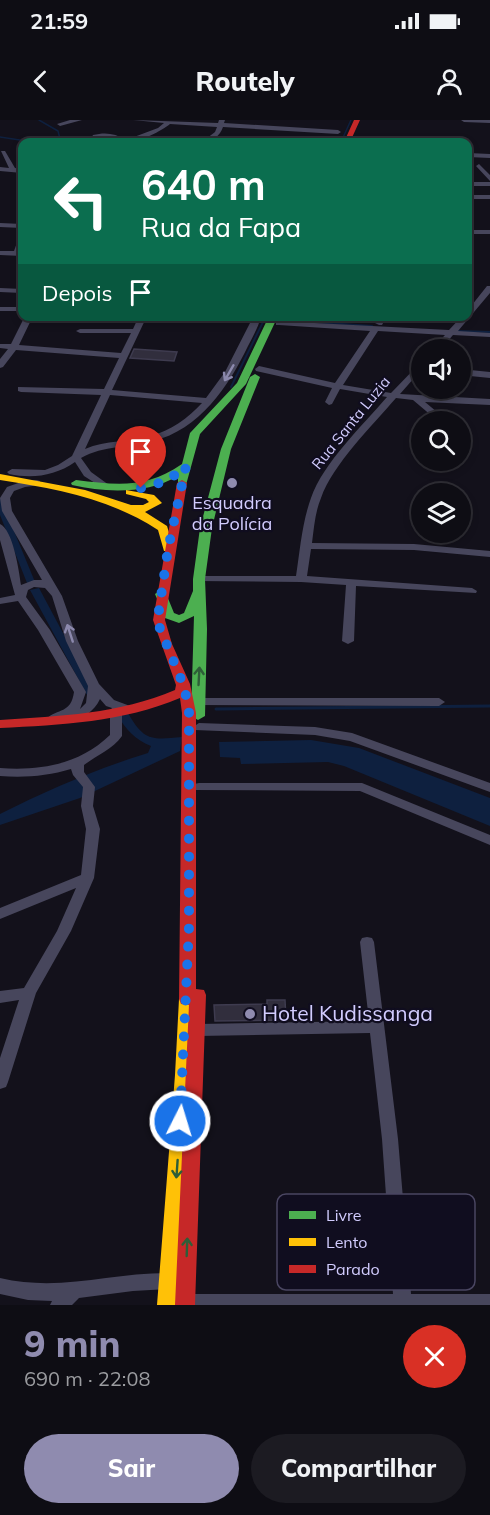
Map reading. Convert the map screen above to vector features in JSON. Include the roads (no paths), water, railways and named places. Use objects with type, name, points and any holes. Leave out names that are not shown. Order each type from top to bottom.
[{"type":"main road","points":[[343,137],[357,120]]},
{"type":"main road","points":[[355,138],[363,120]]},
{"type":"main road","points":[[179,1304],[198,1030],[199,788],[194,730],[189,708],[183,684],[159,626],[161,593],[190,448],[199,426],[237,390],[278,321]]},
{"type":"main road","points":[[161,593],[169,615],[179,619],[189,615],[194,608],[209,515],[226,451],[279,321]]},
{"type":"main road","points":[[190,448],[206,429],[218,426],[225,432],[226,451]]},
{"type":"main road","points":[[4,472],[44,484],[104,493],[154,486],[173,477],[186,466]]},
{"type":"main road","points":[[4,472],[104,493],[158,523],[166,535],[168,549]]},
{"type":"main road","points":[[194,730],[198,702],[201,625],[199,585]]},
{"type":"main road","points":[[0,724],[46,721],[146,705],[172,698],[181,692],[183,684]]},
{"type":"main road","points":[[146,705],[175,709],[194,730]]},
{"type":"main road","points":[[179,1304],[168,1281],[184,1075],[195,754]]},
{"type":"street","points":[[60,124],[79,120]]},
{"type":"street","points":[[136,120],[168,123],[221,123],[343,137]]},
{"type":"street","points":[[464,120],[490,121]]},
{"type":"street","points":[[135,138],[160,129],[168,123]]},
{"type":"street","points":[[211,138],[218,133],[221,123]]},
{"type":"street","points":[[94,138],[111,134],[119,138]]},
{"type":"street","points":[[3,153],[13,170]]},
{"type":"street","points":[[472,155],[490,156]]},
{"type":"street","points":[[479,165],[490,179]]},
{"type":"street","points":[[0,169],[18,171]]},
{"type":"street","points":[[472,184],[490,184]]},
{"type":"street","points":[[472,197],[490,197]]},
{"type":"street","points":[[0,225],[18,226]]},
{"type":"street","points":[[472,234],[490,234]]},
{"type":"street","points":[[0,253],[18,254]]},
{"type":"street","points":[[472,313],[479,309],[490,288]]},
{"type":"street","points":[[0,290],[18,291]]},
{"type":"street","points":[[0,309],[18,309]]},
{"type":"street","points":[[0,365],[13,348],[26,321]]},
{"type":"street","points":[[76,457],[140,321]]},
{"type":"street","points":[[4,472],[29,475],[49,473],[98,447],[161,436],[195,414],[228,377],[256,321]]},
{"type":"street","points":[[339,321],[454,329],[490,329]]},
{"type":"street","points":[[445,339],[462,321]]},
{"type":"street","points":[[329,402],[379,323]]},
{"type":"street","points":[[454,329],[490,335]]},
{"type":"street","points":[[80,331],[135,331]]},
{"type":"street","points":[[0,346],[123,356]]},
{"type":"street","points":[[259,369],[338,386],[411,397]]},
{"type":"street","points":[[471,373],[490,375]]},
{"type":"street","name":"Rua Santa Luzia","points":[[301,579],[315,497],[326,477],[411,376]]},
{"type":"street","points":[[21,390],[106,391],[209,400]]},
{"type":"street","points":[[417,399],[432,411]]},
{"type":"street","points":[[444,399],[490,402]]},
{"type":"street","points":[[76,457],[104,493]]},
{"type":"street","points":[[0,772],[37,772],[80,761],[111,742],[116,736],[121,710],[110,703],[94,686],[72,641],[53,588],[7,511],[5,498],[7,491],[13,486],[30,483],[44,484]]},
{"type":"street","points":[[0,526],[21,597],[44,630],[80,692],[80,702],[70,712],[46,721]]},
{"type":"street","points":[[305,546],[414,547],[490,554]]},
{"type":"street","points":[[0,567],[13,566]]},
{"type":"street","points":[[199,585],[301,579],[472,591]]},
{"type":"street","points":[[21,597],[23,588],[29,584],[39,583],[53,588]]},
{"type":"street","points":[[348,641],[351,584]]},
{"type":"street","points":[[0,601],[21,597]]},
{"type":"street","points":[[71,717],[80,714],[95,701],[94,686]]},
{"type":"street","points":[[198,702],[439,702]]},
{"type":"street","points":[[194,730],[315,731],[352,737],[490,788]]},
{"type":"street","points":[[0,1082],[29,993],[63,931],[87,879],[93,829],[87,806],[85,783],[78,765],[80,761]]},
{"type":"street","points":[[199,788],[362,787],[490,840]]},
{"type":"street","points":[[0,914],[87,879]]},
{"type":"street","points":[[367,942],[378,1027],[394,1194]]},
{"type":"street","points":[[0,998],[29,993]]},
{"type":"street","points":[[198,1030],[378,1027]]},
{"type":"street","points":[[0,1286],[27,1292],[142,1280],[168,1281]]},
{"type":"street","points":[[59,1305],[76,1288]]},
{"type":"street","points":[[403,1290],[404,1304]]},
{"type":"street","points":[[179,1304],[490,1303]]},
{"type":"water","points":[[0,497],[35,582],[27,583],[0,515]]},
{"type":"water","points":[[39,588],[95,693],[87,695],[30,590]]},
{"type":"water","points":[[128,713],[139,729],[149,737],[182,737],[180,751],[80,798],[0,825],[0,814],[18,805],[91,773],[148,753],[151,746],[140,741],[131,733],[117,715]]},
{"type":"water","points":[[311,740],[359,748],[490,798],[490,826],[344,766],[328,762],[241,764],[240,758],[220,757],[219,742]]},
{"type":"waterway","points":[[39,120],[58,131],[60,138]]},
{"type":"waterway","points":[[343,138],[351,120]]},
{"type":"waterway","points":[[0,137],[18,140]]},
{"type":"waterway","points":[[231,387],[264,321]]},
{"type":"waterway","points":[[299,321],[372,326]]},
{"type":"waterway","points":[[457,331],[490,332]]},
{"type":"waterway","points":[[216,709],[490,706]]},
{"type":"place","name":"Esquadra da Polícia","points":[[232,483]]},
{"type":"place","name":"Hotel Kudissanga","points":[[250,1014]]}]
